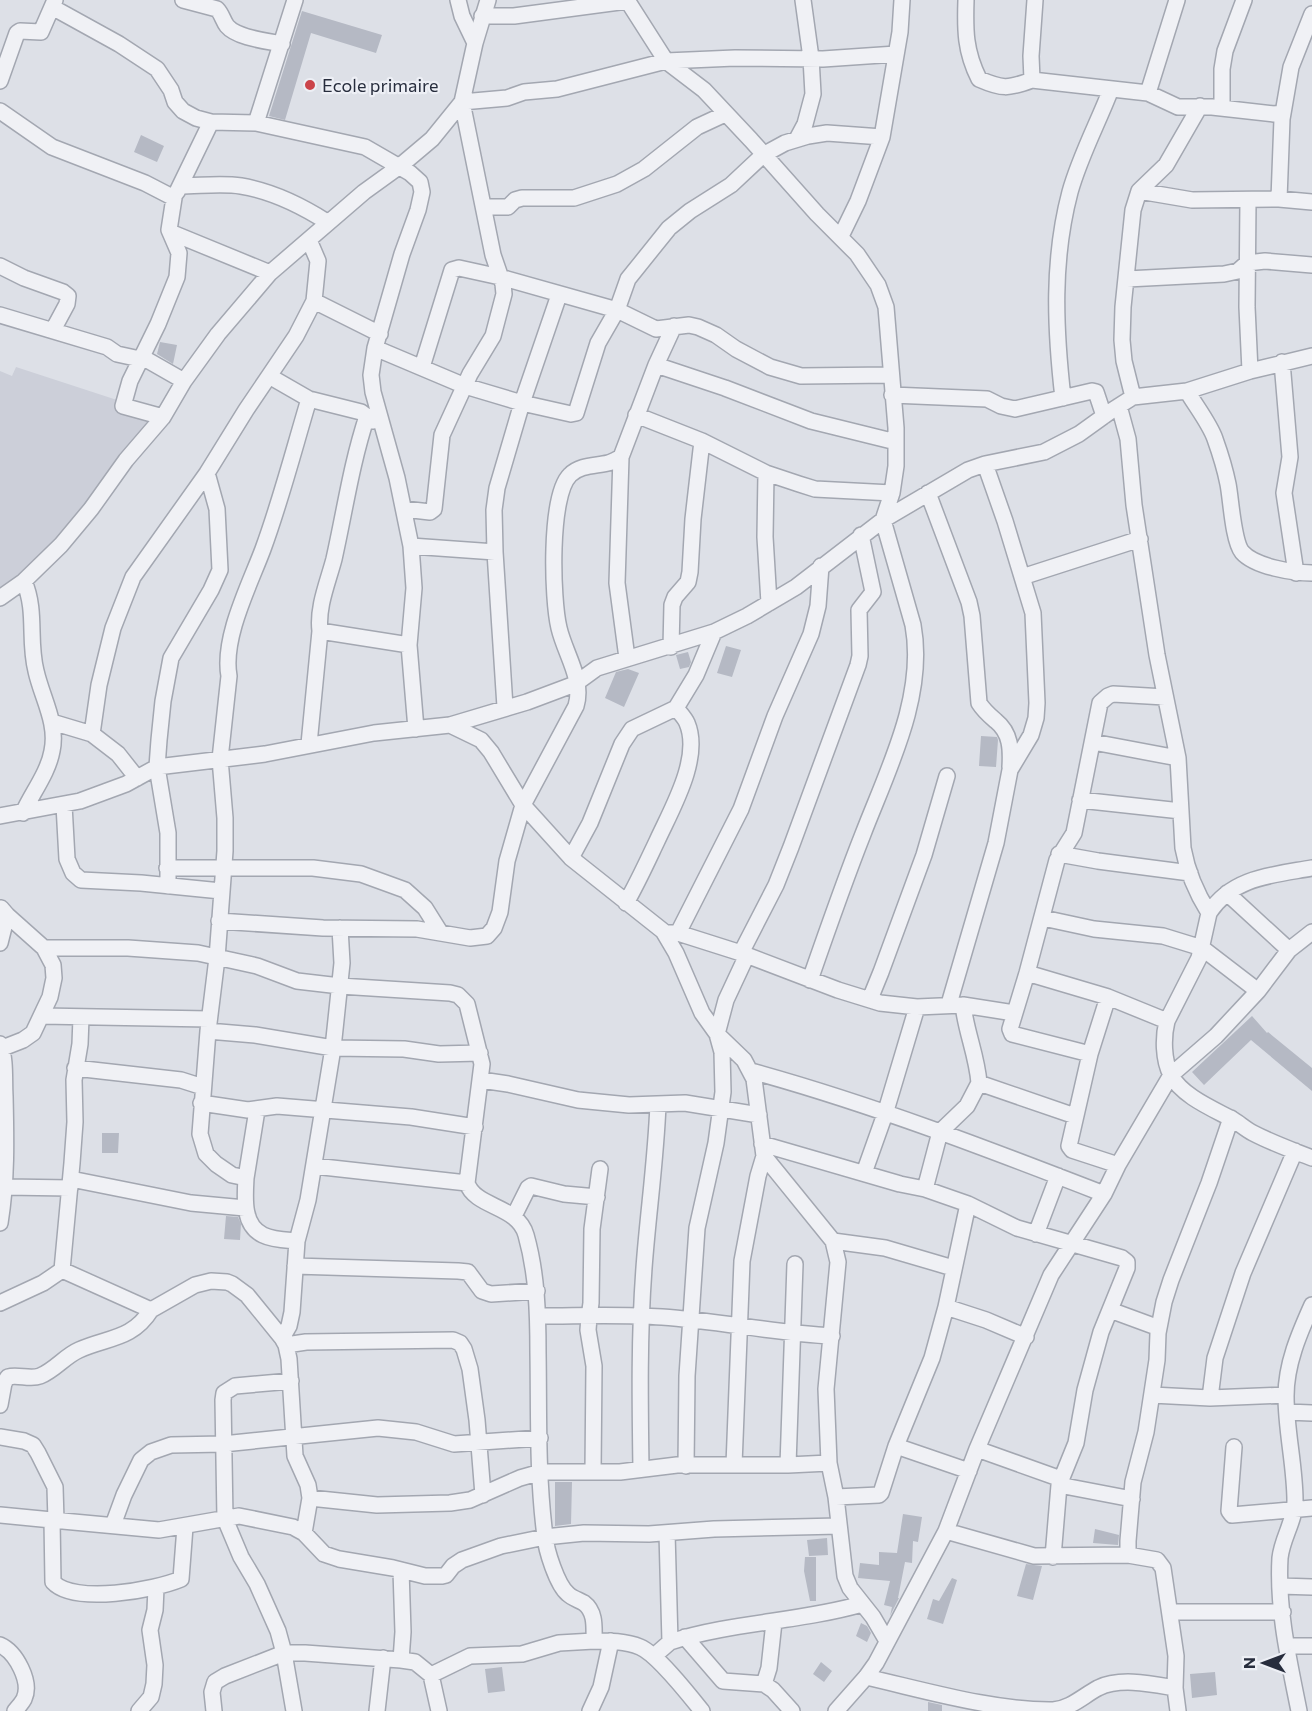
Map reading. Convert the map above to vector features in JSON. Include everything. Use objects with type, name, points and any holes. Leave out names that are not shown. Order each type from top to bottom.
[{"type":"street","points":[[183,0],[217,9],[233,31],[256,39],[282,44]]},
{"type":"street","points":[[256,123],[295,0]]},
{"type":"street","points":[[458,0],[462,16],[475,43]]},
{"type":"street","points":[[404,509],[430,512],[434,509],[442,435],[465,386],[493,336],[504,294],[493,255],[462,102],[475,43],[488,0]]},
{"type":"street","points":[[482,16],[514,16],[627,0],[666,61],[704,90],[752,140],[817,214],[857,254],[878,285],[886,307],[896,466],[892,493],[883,520],[914,625],[915,678],[898,741],[810,980]]},
{"type":"street","points":[[797,139],[805,124],[813,94],[811,58],[802,0]]},
{"type":"street","points":[[841,236],[858,201],[882,136],[900,32],[902,0]]},
{"type":"street","points":[[966,0],[966,34],[970,62],[979,79],[998,87],[1015,86],[1032,80],[1148,93],[1178,107],[1200,106],[1283,113]]},
{"type":"street","points":[[1032,80],[1031,56],[1035,0]]},
{"type":"street","points":[[1148,93],[1177,0]]},
{"type":"street","points":[[1222,108],[1222,69],[1244,0]]},
{"type":"street","points":[[0,81],[17,33],[20,31],[41,32],[53,4],[157,69],[171,90],[175,102],[183,111],[196,118],[211,122],[256,123],[365,147],[400,166],[420,182],[423,192],[377,341],[371,375],[411,546],[414,588],[408,645],[416,729]]},
{"type":"street","points":[[1278,200],[1283,113],[1291,67],[1312,14]]},
{"type":"street","points":[[0,598],[24,581],[61,545],[84,518],[126,460],[163,417],[184,381],[218,334],[270,273],[327,222],[432,139],[462,102],[507,98],[524,92],[557,89],[666,61],[896,54]]},
{"type":"street","points":[[1063,398],[1056,306],[1061,234],[1071,190],[1111,89]]},
{"type":"street","points":[[1134,397],[1124,361],[1122,340],[1131,229],[1139,191],[1166,165],[1200,106]]},
{"type":"street","points":[[0,111],[52,147],[145,183],[177,192],[228,185],[244,187],[303,207],[327,222]]},
{"type":"street","points":[[484,207],[508,207],[515,200],[522,198],[574,198],[617,184],[644,168],[697,127],[725,114]]},
{"type":"street","points":[[163,417],[123,406],[130,381],[158,324],[177,277],[179,253],[169,227],[177,192],[211,122]]},
{"type":"street","points":[[314,301],[422,367],[465,386],[522,403],[571,414],[576,413],[598,343],[617,310],[628,279],[669,228],[690,211],[731,185],[763,155],[785,143],[827,133],[882,136]]},
{"type":"street","points":[[1139,191],[1192,200],[1312,202]]},
{"type":"street","points":[[1248,201],[1247,338],[1250,370]]},
{"type":"street","points":[[170,232],[270,273]]},
{"type":"street","points":[[92,734],[99,685],[113,628],[124,595],[133,577],[207,473],[296,336],[314,301],[318,261],[309,240]]},
{"type":"street","points":[[1127,279],[1224,274],[1238,271],[1247,263],[1277,261],[1312,266]]},
{"type":"street","points":[[0,266],[68,296],[67,304],[53,330]]},
{"type":"street","points":[[422,367],[452,270],[459,268],[500,277],[617,310],[656,329],[689,325],[698,327],[770,367],[792,375],[891,375]]},
{"type":"street","points":[[505,707],[494,510],[497,488],[522,403],[559,295]]},
{"type":"street","points":[[0,315],[107,347],[117,354],[130,358],[141,358],[184,381]]},
{"type":"street","points":[[627,658],[616,583],[621,458],[656,365],[674,326]]},
{"type":"street","points":[[8,818],[80,801],[137,778],[157,767],[265,754],[374,733],[450,725],[563,689],[597,668],[714,632],[769,603],[796,587],[820,566],[883,520],[968,470],[985,464],[1044,452],[1079,434],[1134,397],[1187,391],[1250,370],[1312,357]]},
{"type":"street","points":[[1187,391],[1215,437],[1228,483],[1242,552],[1256,562],[1308,572],[1284,493],[1290,457],[1282,362]]},
{"type":"street","points":[[656,365],[725,388],[811,421],[896,442]]},
{"type":"street","points":[[269,376],[309,399],[361,412],[383,430]]},
{"type":"street","points":[[892,395],[987,399],[1001,406],[1015,409],[1092,391],[1096,392],[1104,416]]},
{"type":"street","points":[[246,1178],[232,1175],[216,1164],[206,1154],[200,1134],[223,868],[225,833],[220,759],[229,676],[228,653],[238,614],[263,548],[309,399]]},
{"type":"street","points":[[1119,405],[1128,439],[1140,539],[1165,697],[1178,758],[1182,848],[1202,902],[1209,913]]},
{"type":"street","points":[[636,415],[702,441],[766,473],[815,489],[892,493]]},
{"type":"street","points":[[309,744],[320,614],[350,476],[367,416]]},
{"type":"street","points":[[671,647],[672,605],[675,597],[688,582],[690,572],[693,519],[702,441]]},
{"type":"street","points":[[219,921],[417,930],[471,939],[487,936],[494,928],[500,912],[507,861],[523,805],[576,706],[579,696],[579,681],[567,655],[558,626],[555,600],[554,535],[563,484],[571,473],[584,467],[609,463],[621,458]]},
{"type":"street","points":[[985,464],[1033,613],[1036,718],[1031,735],[1010,770]]},
{"type":"street","points":[[168,886],[168,833],[157,767],[163,701],[171,658],[211,590],[220,570],[218,509],[207,473]]},
{"type":"street","points":[[766,473],[765,537],[769,603]]},
{"type":"street","points":[[925,1190],[940,1132],[967,1106],[979,1083],[978,1064],[965,1022],[956,1004],[996,843],[1010,770],[1011,752],[1007,735],[999,723],[984,711],[979,703],[969,602],[928,493]]},
{"type":"street","points":[[686,1466],[687,1376],[697,1228],[716,1143],[721,1109],[723,1052],[717,1034],[726,1000],[744,954],[776,885],[858,665],[860,656],[859,610],[873,592],[861,535]]},
{"type":"street","points":[[1022,577],[1140,539]]},
{"type":"street","points":[[411,546],[495,552]]},
{"type":"street","points":[[678,933],[741,809],[775,716],[811,634],[819,606],[820,566]]},
{"type":"street","points":[[8,818],[52,752],[52,722],[35,670],[33,609],[24,581]]},
{"type":"street","points":[[320,631],[408,645]]},
{"type":"street","points":[[571,858],[590,823],[622,744],[632,729],[676,708],[696,675],[714,632]]},
{"type":"street","points":[[1090,1054],[1012,1034],[1010,1029],[1059,854],[1074,833],[1100,703],[1113,694],[1165,697]]},
{"type":"street","points":[[626,903],[670,814],[687,769],[690,743],[687,724],[676,708]]},
{"type":"street","points":[[52,722],[92,734],[118,754],[137,778]]},
{"type":"street","points":[[450,725],[481,740],[491,752],[523,805],[571,858],[663,932],[676,953],[702,1013],[717,1034],[744,1060],[751,1071],[763,1150],[742,1261],[734,1466]]},
{"type":"street","points":[[1093,742],[1178,758]]},
{"type":"street","points":[[870,999],[924,855],[947,776]]},
{"type":"street","points":[[1080,800],[1181,811]]},
{"type":"street","points":[[64,805],[67,859],[76,877],[85,881],[141,883],[221,891]]},
{"type":"street","points":[[1059,854],[1190,873]]},
{"type":"street","points":[[167,868],[327,869],[361,874],[405,890],[424,908],[440,933]]},
{"type":"street","points":[[1312,868],[1256,878],[1227,892],[1216,903],[1209,913],[1199,958],[1167,1021],[1165,1042],[1171,1075],[1180,1086],[1211,1110],[1230,1118],[1252,1132],[1312,1158]]},
{"type":"street","points":[[1227,892],[1289,950]]},
{"type":"street","points":[[0,943],[4,911]]},
{"type":"street","points":[[0,1223],[6,1188],[1,1047],[29,1036],[36,1028],[52,989],[54,974],[52,962],[44,948],[4,911]]},
{"type":"street","points":[[1042,918],[1094,929],[1163,936],[1202,948],[1258,991]]},
{"type":"street","points":[[284,1342],[292,1312],[297,1241],[308,1200],[333,1048],[342,963],[340,928]]},
{"type":"street","points":[[663,932],[678,933],[744,954],[810,980],[880,1003],[916,1007],[956,1004],[1014,1013]]},
{"type":"street","points":[[836,1711],[866,1677],[946,1531],[977,1449],[1051,1275],[1104,1194],[1171,1075],[1216,1036],[1258,991],[1289,950],[1310,938]]},
{"type":"street","points":[[44,948],[128,948],[198,953],[257,966],[297,981],[450,993],[458,995],[467,1004],[482,1064],[467,1183],[469,1190],[476,1196],[514,1216],[523,1226],[526,1235],[537,1291],[541,1472],[547,1549],[561,1586],[567,1594],[585,1604],[593,1615],[594,1641]]},
{"type":"street","points":[[1027,973],[1108,997],[1167,1021]]},
{"type":"street","points":[[1108,997],[1090,1054],[1069,1146],[1072,1150],[1119,1165]]},
{"type":"street","points":[[864,1173],[885,1114],[916,1007]]},
{"type":"street","points":[[42,1016],[208,1025],[333,1048],[404,1049],[439,1054],[480,1053]]},
{"type":"street","points":[[0,1303],[44,1283],[62,1270],[75,1122],[75,1068],[80,1044],[81,1018]]},
{"type":"street","points":[[75,1068],[171,1079],[202,1095],[248,1110],[277,1106],[324,1109],[411,1117],[475,1127]]},
{"type":"street","points":[[751,1071],[823,1091],[1104,1194]]},
{"type":"street","points":[[481,1080],[578,1100],[629,1105],[685,1103],[759,1115]]},
{"type":"street","points":[[979,1083],[1075,1116]]},
{"type":"street","points":[[641,1469],[644,1269],[658,1104]]},
{"type":"street","points":[[257,1110],[246,1178],[245,1208],[250,1220],[262,1235],[297,1241]]},
{"type":"street","points":[[1128,1555],[1134,1482],[1146,1432],[1157,1360],[1159,1328],[1171,1280],[1209,1183],[1230,1118]]},
{"type":"street","points":[[763,1150],[864,1173],[900,1185],[925,1190],[968,1204],[1017,1228],[1122,1258],[1127,1262],[1127,1268],[1101,1332],[1085,1390],[1076,1443],[1060,1482],[1053,1557]]},
{"type":"street","points":[[763,1150],[833,1241],[838,1262],[826,1389],[829,1463],[836,1497],[845,1576],[850,1588],[873,1617],[887,1641]]},
{"type":"street","points":[[1210,1398],[1215,1358],[1243,1273],[1294,1151]]},
{"type":"street","points":[[314,1166],[467,1183]]},
{"type":"street","points":[[593,1471],[594,1366],[588,1330],[591,1303],[592,1229],[600,1169]]},
{"type":"street","points":[[1036,1234],[1058,1176]]},
{"type":"street","points":[[6,1188],[70,1184],[191,1203],[245,1208]]},
{"type":"street","points":[[514,1216],[531,1186],[564,1194],[597,1197]]},
{"type":"street","points":[[836,1497],[879,1495],[896,1446],[932,1358],[946,1307],[968,1204]]},
{"type":"street","points":[[833,1241],[885,1248],[953,1268]]},
{"type":"street","points":[[788,1465],[795,1264]]},
{"type":"street","points":[[295,1266],[468,1272],[482,1291],[491,1294],[537,1291]]},
{"type":"street","points":[[62,1270],[151,1310]]},
{"type":"street","points":[[0,1405],[4,1383],[8,1377],[40,1376],[78,1350],[112,1340],[132,1330],[144,1321],[151,1310],[195,1285],[211,1281],[232,1284],[248,1295],[284,1342],[291,1381],[295,1456],[308,1485],[310,1498],[304,1533]]},
{"type":"street","points":[[1299,1711],[1287,1646],[1280,1586],[1281,1554],[1295,1511],[1286,1395],[1294,1346],[1312,1305]]},
{"type":"street","points":[[946,1307],[986,1320],[1026,1337]]},
{"type":"street","points":[[1110,1310],[1159,1328]]},
{"type":"street","points":[[538,1316],[642,1316],[692,1320],[793,1334],[832,1336]]},
{"type":"street","points":[[284,1342],[453,1340],[460,1342],[470,1369],[483,1495]]},
{"type":"street","points":[[291,1381],[234,1386],[224,1393],[223,1444],[225,1519],[241,1557],[268,1606],[284,1653],[294,1711]]},
{"type":"street","points":[[1152,1395],[1210,1398],[1286,1395]]},
{"type":"street","points":[[1287,1412],[1312,1413]]},
{"type":"street","points":[[113,1525],[139,1464],[147,1454],[171,1445],[223,1444],[378,1428],[416,1432],[454,1444],[540,1438]]},
{"type":"street","points":[[0,1437],[33,1445],[55,1487],[52,1581],[57,1587],[92,1594],[122,1593],[156,1588],[181,1579],[185,1527]]},
{"type":"street","points":[[896,1446],[969,1471]]},
{"type":"street","points":[[1234,1447],[1229,1511],[1232,1515],[1312,1508]]},
{"type":"street","points":[[977,1449],[1060,1482],[1132,1499]]},
{"type":"street","points":[[310,1498],[376,1505],[450,1503],[470,1500],[520,1478],[541,1472],[620,1472],[677,1465],[829,1463]]},
{"type":"street","points":[[0,1515],[151,1530],[185,1527],[238,1516],[293,1527],[304,1533],[324,1554],[339,1559],[425,1576],[446,1575],[462,1560],[501,1546],[545,1537],[584,1533],[667,1533],[714,1529],[839,1526]]},
{"type":"street","points":[[946,1531],[1034,1556],[1128,1555],[1157,1560],[1163,1568],[1170,1612],[1176,1656],[1175,1688],[1178,1711]]},
{"type":"street","points":[[667,1533],[670,1642]]},
{"type":"street","points":[[401,1570],[403,1632],[401,1660]]},
{"type":"street","points":[[1280,1586],[1312,1587]]},
{"type":"street","points":[[143,1710],[151,1697],[154,1684],[155,1665],[150,1630],[155,1610],[156,1588]]},
{"type":"street","points":[[654,1656],[670,1642],[685,1637],[725,1628],[838,1611],[862,1604]]},
{"type":"street","points":[[1170,1612],[1283,1612]]},
{"type":"street","points":[[764,1684],[769,1668],[774,1622]]},
{"type":"street","points":[[685,1637],[723,1681],[764,1684],[773,1690],[792,1711]]},
{"type":"street","points":[[590,1711],[601,1687],[611,1641]]},
{"type":"street","points":[[431,1675],[470,1656],[522,1654],[559,1642],[611,1641],[642,1648],[654,1656],[702,1711]]},
{"type":"street","points":[[0,1644],[8,1648],[16,1658],[24,1682],[24,1698],[15,1711]]},
{"type":"street","points":[[1287,1646],[1312,1646]]},
{"type":"street","points":[[214,1711],[212,1692],[215,1682],[284,1653],[415,1662],[431,1675],[439,1711]]},
{"type":"street","points":[[377,1711],[380,1703],[383,1658]]},
{"type":"street","points":[[866,1677],[984,1703],[1029,1710],[1056,1710],[1082,1705],[1099,1688],[1118,1682],[1175,1688]]},
{"type":"shaded area","points":[[16,367],[166,416],[129,466],[0,601],[0,371],[12,376]]},
{"type":"building","points":[[302,11],[382,35],[376,53],[311,33],[285,120],[269,116]]},
{"type":"building","points":[[141,135],[164,146],[157,162],[134,152]]},
{"type":"building","points":[[160,342],[177,345],[173,364],[157,354]]},
{"type":"building","points":[[726,646],[741,650],[732,677],[717,673]]},
{"type":"building","points":[[688,652],[691,662],[689,667],[680,669],[676,655]]},
{"type":"building","points":[[628,669],[639,673],[624,707],[605,698],[616,672]]},
{"type":"building","points":[[981,736],[997,737],[996,767],[979,766]]},
{"type":"building","points":[[1252,1016],[1267,1033],[1312,1068],[1312,1091],[1251,1040],[1204,1085],[1192,1072]]},
{"type":"building","points":[[102,1133],[119,1133],[118,1153],[102,1153]]},
{"type":"building","points":[[226,1216],[238,1217],[241,1224],[240,1240],[224,1239]]},
{"type":"building","points":[[555,1482],[572,1482],[571,1524],[555,1526]]},
{"type":"building","points":[[903,1514],[922,1517],[918,1542],[913,1541],[912,1563],[905,1562],[899,1598],[890,1616],[892,1607],[884,1605],[890,1581],[858,1578],[860,1563],[879,1565],[879,1552],[897,1553]]},
{"type":"building","points":[[1095,1529],[1119,1535],[1118,1545],[1093,1543]]},
{"type":"building","points":[[827,1538],[828,1555],[809,1556],[807,1540]]},
{"type":"building","points":[[805,1557],[816,1557],[816,1601],[810,1601],[804,1571]]},
{"type":"building","points":[[1026,1564],[1042,1566],[1033,1600],[1017,1596]]},
{"type":"building","points":[[952,1578],[957,1580],[943,1624],[927,1619],[933,1599],[939,1601]]},
{"type":"building","points":[[861,1623],[867,1626],[871,1633],[867,1642],[856,1636]]},
{"type":"building","points":[[821,1662],[832,1671],[824,1682],[813,1674]]},
{"type":"building","points":[[502,1667],[505,1691],[488,1693],[485,1669]]},
{"type":"building","points":[[1215,1672],[1217,1695],[1192,1698],[1190,1674]]},
{"type":"building","points":[[928,1702],[942,1705],[942,1711],[928,1711]]},
{"type":"place","name":"Ecole primaire","points":[[310,85]]}]
